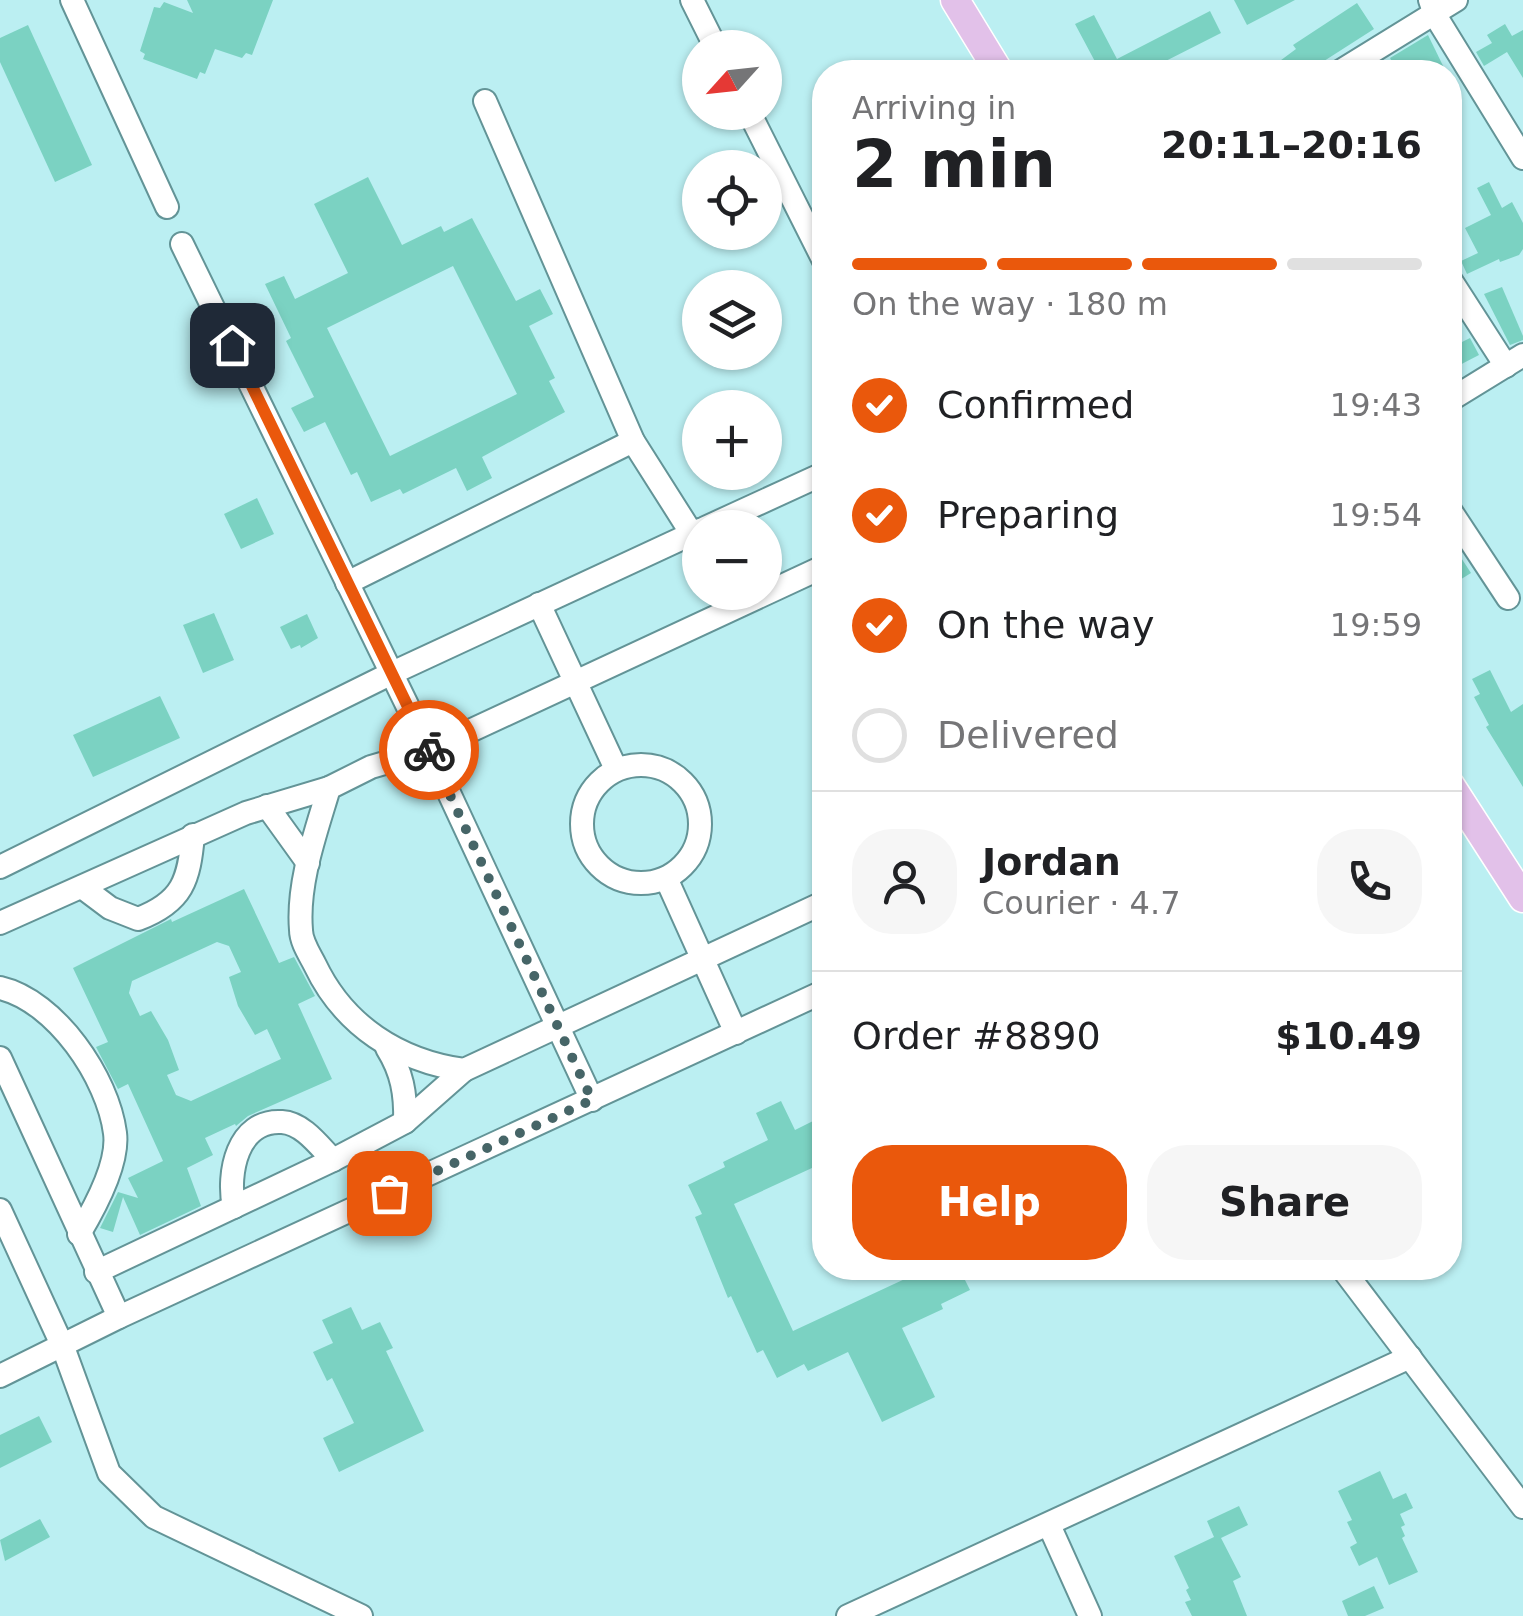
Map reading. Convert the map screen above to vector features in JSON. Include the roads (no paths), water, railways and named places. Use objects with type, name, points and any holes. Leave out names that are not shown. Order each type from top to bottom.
[{"type":"main road","points":[[954,0],[992,60]]},
{"type":"main road","points":[[1462,804],[1523,898]]},
{"type":"street","points":[[72,0],[168,207]]},
{"type":"street","points":[[692,0],[707,30]]},
{"type":"street","points":[[1356,60],[1432,8],[1456,0]]},
{"type":"street","points":[[1432,8],[1523,158]]},
{"type":"street","points":[[485,101],[633,442],[684,510]]},
{"type":"street","points":[[758,130],[812,237]]},
{"type":"street","points":[[182,244],[429,750],[592,1100]]},
{"type":"street","points":[[1462,294],[1514,360],[1462,392]]},
{"type":"street","points":[[347,583],[633,442]]},
{"type":"street","points":[[742,510],[812,478]]},
{"type":"street","points":[[1462,528],[1508,598]]},
{"type":"street","points":[[0,867],[390,674],[682,538]]},
{"type":"street","points":[[0,923],[194,835],[429,750],[812,572]]},
{"type":"street","points":[[539,604],[616,769]]},
{"type":"street","points":[[640,764],[660,767],[678,777],[692,793],[700,829],[695,849],[683,866],[666,878],[648,883],[627,882],[608,874],[588,849],[581,818],[587,798],[599,781],[616,769],[640,764]]},
{"type":"street","points":[[330,788],[308,862],[300,934],[330,996],[387,1048],[399,1066],[406,1098],[405,1122]]},
{"type":"street","points":[[268,806],[308,862]]},
{"type":"street","points":[[82,888],[110,908],[138,919],[162,910],[181,890],[194,835]]},
{"type":"street","points":[[666,878],[736,1032]]},
{"type":"street","points":[[96,1272],[405,1122],[464,1070],[812,908]]},
{"type":"street","points":[[0,988],[13,991],[52,1015],[76,1041],[106,1104],[116,1135],[98,1202],[80,1234]]},
{"type":"street","points":[[0,1376],[118,1317],[812,997]]},
{"type":"street","points":[[387,1048],[435,1066],[464,1070]]},
{"type":"street","points":[[0,1058],[118,1317]]},
{"type":"street","points":[[234,1207],[229,1185],[236,1153],[260,1128],[280,1121],[295,1126],[333,1160]]},
{"type":"street","points":[[0,1210],[63,1347],[110,1473],[154,1517],[361,1616]]},
{"type":"street","points":[[1351,1280],[1523,1507]]},
{"type":"street","points":[[848,1616],[1410,1357]]},
{"type":"street","points":[[1049,1524],[1090,1616]]}]
